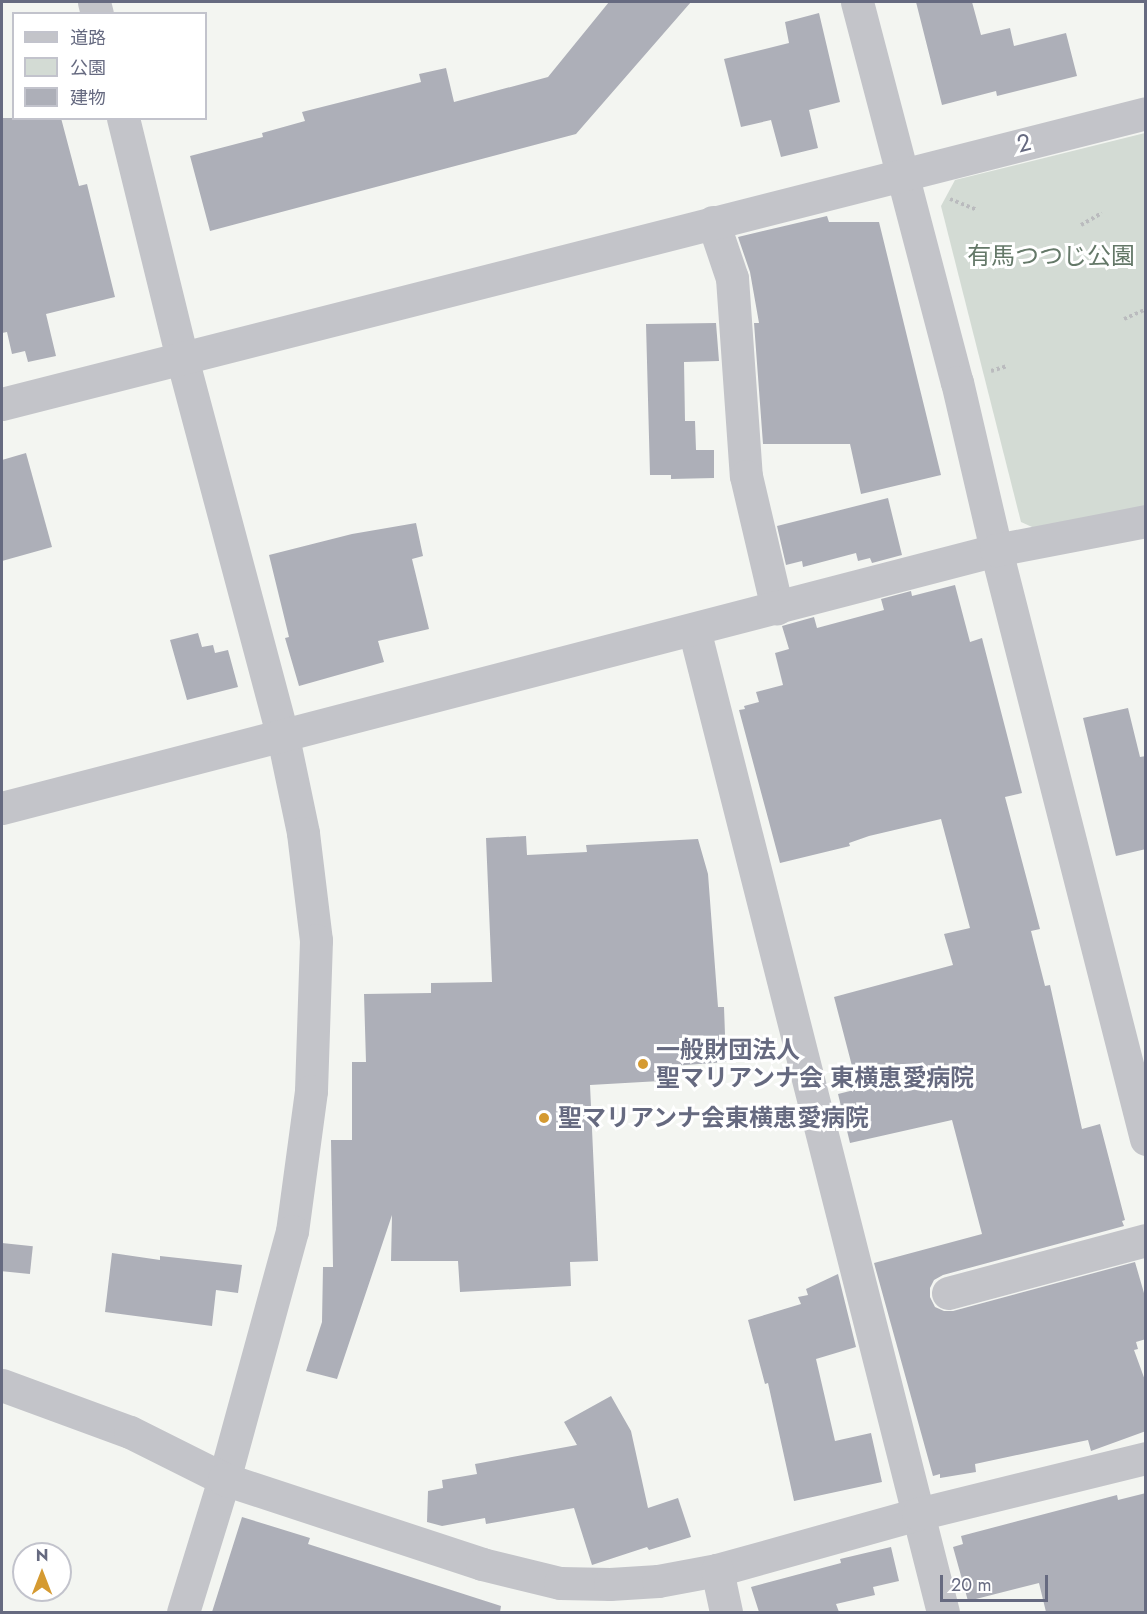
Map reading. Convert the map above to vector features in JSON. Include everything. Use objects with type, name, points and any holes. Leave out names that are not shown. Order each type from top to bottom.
[{"type":"street","points":[[857,2],[957,382],[996,550],[1146,1139]]},
{"type":"street","name":"2","points":[[2,404],[1146,113]]},
{"type":"street","points":[[123,120],[182,358],[283,737],[303,832],[316,940],[311,1091],[292,1231],[224,1479],[183,1612]]},
{"type":"street","points":[[713,222],[732,278],[746,476],[777,608]]},
{"type":"street","points":[[2,808],[283,737],[996,550],[1146,521]]},
{"type":"street","points":[[694,629],[943,1612]]},
{"type":"street","points":[[948,1293],[1146,1240]]},
{"type":"street","points":[[2,1385],[130,1432],[224,1479],[482,1564],[560,1583],[610,1584],[658,1581],[717,1570],[918,1514],[1146,1458]]},
{"type":"street","points":[[717,1570],[726,1612]]},
{"type":"path","points":[[946,198],[977,210]]},
{"type":"path","points":[[1081,225],[1102,213]]},
{"type":"path","points":[[1124,319],[1146,309]]},
{"type":"green space","name":"有馬つつじ公園","points":[[1145,133],[1145,510],[1041,531],[1021,522],[941,206],[955,180]]},
{"type":"building","points":[[609,2],[691,2],[576,134],[210,231],[190,156],[263,137],[262,133],[305,121],[302,112],[421,82],[419,74],[446,68],[454,102],[548,77]]},
{"type":"building","points":[[916,2],[972,2],[981,35],[1010,28],[1014,46],[1066,33],[1077,76],[997,96],[996,91],[942,105]]},
{"type":"building","points":[[819,13],[840,102],[809,110],[818,148],[781,157],[771,120],[741,127],[724,59],[789,43],[785,22]]},
{"type":"building","points":[[2,118],[62,120],[79,186],[87,184],[115,297],[46,314],[56,356],[28,362],[25,351],[12,354],[7,332],[2,333]]},
{"type":"building","points":[[827,216],[829,222],[879,222],[941,475],[861,494],[850,444],[763,444],[754,323],[759,323],[750,272],[738,237]]},
{"type":"building","points":[[716,323],[719,361],[684,362],[685,421],[695,421],[696,450],[714,450],[714,478],[671,479],[671,475],[650,475],[646,324]]},
{"type":"building","points":[[26,453],[52,547],[2,561],[2,460]]},
{"type":"building","points":[[888,498],[902,555],[872,563],[870,558],[858,561],[856,553],[803,567],[802,561],[786,565],[777,526]]},
{"type":"building","points":[[416,523],[423,556],[412,559],[429,629],[378,641],[384,662],[299,686],[285,638],[289,637],[269,555],[352,534]]},
{"type":"building","points":[[955,585],[970,642],[982,638],[1022,793],[1005,797],[1040,929],[1031,931],[1045,986],[1050,985],[1082,1129],[1100,1124],[1125,1220],[1122,1221],[1124,1226],[943,1275],[934,1280],[930,1288],[930,1297],[935,1307],[944,1311],[953,1311],[1135,1262],[1146,1300],[1146,1339],[1136,1342],[1138,1349],[1134,1350],[1146,1383],[1146,1431],[1091,1451],[1088,1440],[975,1464],[976,1472],[940,1478],[940,1474],[933,1476],[874,1263],[982,1234],[952,1120],[850,1143],[838,1094],[858,1089],[834,997],[953,965],[944,934],[970,928],[941,819],[869,836],[849,843],[850,846],[780,863],[739,710],[745,709],[744,706],[759,702],[756,692],[783,685],[775,653],[789,649],[782,626],[814,617],[817,628],[884,610],[881,599],[911,591],[912,596]]},
{"type":"building","points":[[198,633],[202,647],[213,645],[215,653],[228,650],[238,687],[187,700],[170,640]]},
{"type":"building","points":[[1128,708],[1140,757],[1146,756],[1146,849],[1116,856],[1083,718]]},
{"type":"building","points":[[526,836],[527,855],[587,852],[586,845],[698,839],[708,874],[718,1007],[724,1007],[726,1062],[659,1067],[660,1081],[590,1085],[598,1261],[570,1262],[571,1286],[460,1292],[458,1261],[391,1261],[392,1215],[337,1379],[306,1371],[322,1322],[323,1267],[333,1267],[331,1140],[352,1140],[352,1062],[366,1062],[364,994],[431,993],[431,983],[492,982],[486,838]]},
{"type":"building","points":[[2,1243],[33,1246],[30,1274],[2,1271]]},
{"type":"building","points":[[112,1253],[160,1260],[160,1256],[242,1265],[238,1293],[216,1290],[212,1326],[105,1312]]},
{"type":"building","points":[[838,1274],[856,1347],[816,1359],[835,1441],[871,1433],[882,1482],[794,1501],[768,1383],[765,1384],[748,1320],[801,1304],[798,1297],[808,1295],[806,1289]]},
{"type":"building","points":[[611,1396],[631,1431],[648,1508],[678,1498],[691,1537],[649,1550],[647,1547],[592,1565],[574,1508],[486,1524],[485,1518],[442,1526],[427,1522],[428,1491],[443,1488],[442,1480],[477,1474],[475,1464],[577,1445],[564,1422]]},
{"type":"building","points":[[1146,1493],[1146,1612],[1046,1612],[1039,1583],[968,1601],[953,1547],[963,1544],[961,1536],[1117,1495],[1118,1500]]},
{"type":"building","points":[[242,1517],[310,1538],[308,1544],[501,1606],[500,1612],[212,1612]]},
{"type":"building","points":[[891,1547],[899,1581],[873,1587],[875,1595],[836,1604],[839,1612],[759,1612],[751,1587],[841,1563],[840,1559]]},
{"type":"place","name":"一般財団法人 聖マリアンナ会 東横恵愛病院","points":[[643,1064]]},
{"type":"place","name":"聖マリアンナ会東横恵愛病院","points":[[544,1118]]}]
